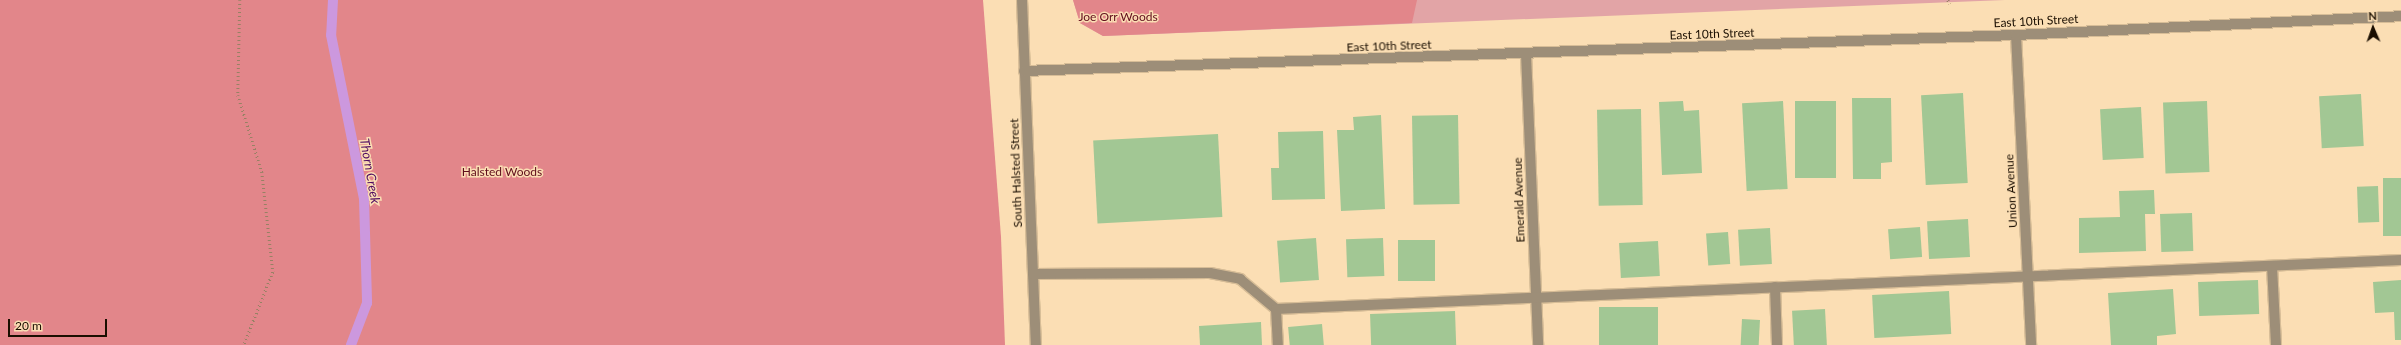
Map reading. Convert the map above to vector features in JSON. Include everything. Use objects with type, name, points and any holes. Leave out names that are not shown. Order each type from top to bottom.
[{"type":"street","name":"South Halsted Street","points":[[1022,0],[1036,345]]},
{"type":"street","name":"East 10th Street","points":[[1024,71],[1526,54],[2016,35],[2401,16]]},
{"type":"street","name":"Union Avenue","points":[[2016,35],[2031,345]]},
{"type":"street","name":"Emerald Avenue","points":[[1526,54],[1538,345]]},
{"type":"street","points":[[1033,274],[1210,273],[1240,279],[1276,309],[2401,260]]},
{"type":"street","points":[[2272,266],[2276,345]]},
{"type":"street","points":[[1775,287],[1777,345]]},
{"type":"street","points":[[1276,309],[1278,345]]},
{"type":"path","points":[[240,0],[238,94],[262,172],[274,272],[244,345]]},
{"type":"path","points":[[1948,0],[1950,4]]},
{"type":"green space","name":"Halsted Woods","points":[[0,0],[983,0],[1001,237],[1005,345],[0,345]]},
{"type":"green space","name":"Joe Orr Woods","points":[[1073,0],[2005,0],[1103,36],[1080,23]]},
{"type":"green space","points":[[1073,0],[1417,0],[1412,23],[1103,36],[1080,23]]},
{"type":"building","points":[[1963,93],[1968,183],[1926,185],[1921,95]]},
{"type":"building","points":[[2361,94],[2364,146],[2322,148],[2319,96]]},
{"type":"building","points":[[1852,98],[1891,98],[1892,162],[1881,163],[1881,179],[1853,179]]},
{"type":"building","points":[[1683,101],[1684,111],[1699,110],[1702,173],[1662,175],[1659,102]]},
{"type":"building","points":[[1783,101],[1788,189],[1747,191],[1742,103]]},
{"type":"building","points":[[1795,101],[1836,101],[1836,178],[1795,178]]},
{"type":"building","points":[[2207,101],[2209,172],[2166,173],[2163,103]]},
{"type":"building","points":[[2141,107],[2144,158],[2103,160],[2100,109]]},
{"type":"building","points":[[1641,109],[1643,205],[1599,206],[1597,110]]},
{"type":"building","points":[[1381,115],[1385,209],[1341,211],[1337,130],[1354,130],[1353,117]]},
{"type":"building","points":[[1458,115],[1460,204],[1414,205],[1412,116]]},
{"type":"building","points":[[1323,131],[1325,199],[1272,200],[1271,168],[1279,168],[1278,132]]},
{"type":"building","points":[[1218,134],[1222,217],[1098,223],[1093,141]]},
{"type":"building","points":[[2383,178],[2401,178],[2401,236],[2383,236]]},
{"type":"building","points":[[2378,186],[2379,222],[2358,223],[2357,187]]},
{"type":"building","points":[[2154,190],[2155,214],[2145,214],[2146,251],[2079,253],[2079,218],[2120,217],[2119,191]]},
{"type":"building","points":[[2192,213],[2193,251],[2161,252],[2160,214]]},
{"type":"building","points":[[1968,219],[1970,257],[1929,259],[1927,221]]},
{"type":"building","points":[[1920,227],[1922,257],[1890,259],[1888,229]]},
{"type":"building","points":[[1770,228],[1772,264],[1740,266],[1738,230]]},
{"type":"building","points":[[1728,232],[1730,264],[1708,265],[1706,234]]},
{"type":"building","points":[[1316,238],[1319,280],[1280,283],[1277,241]]},
{"type":"building","points":[[1383,238],[1384,276],[1347,277],[1346,239]]},
{"type":"building","points":[[1398,240],[1435,240],[1435,281],[1398,281]]},
{"type":"building","points":[[1658,241],[1660,276],[1621,278],[1619,243]]},
{"type":"building","points":[[2258,280],[2259,314],[2199,316],[2198,282]]},
{"type":"building","points":[[2401,280],[2401,340],[2395,340],[2394,312],[2375,313],[2373,282]]},
{"type":"building","points":[[2173,289],[2176,334],[2157,336],[2157,345],[2111,345],[2108,293]]},
{"type":"building","points":[[1949,291],[1951,334],[1874,338],[1872,295]]},
{"type":"building","points":[[1599,307],[1658,307],[1658,345],[1599,345]]},
{"type":"building","points":[[1825,309],[1827,345],[1794,345],[1792,311]]},
{"type":"building","points":[[1455,311],[1456,345],[1371,345],[1370,314]]},
{"type":"building","points":[[1742,319],[1760,320],[1759,345],[1741,345]]},
{"type":"building","points":[[1261,322],[1262,345],[1200,345],[1199,326]]},
{"type":"building","points":[[1322,324],[1324,345],[1290,345],[1288,327]]},
{"type":"waterway","name":"Thorn Creek","points":[[333,0],[331,35],[364,199],[367,303],[351,345]]}]
